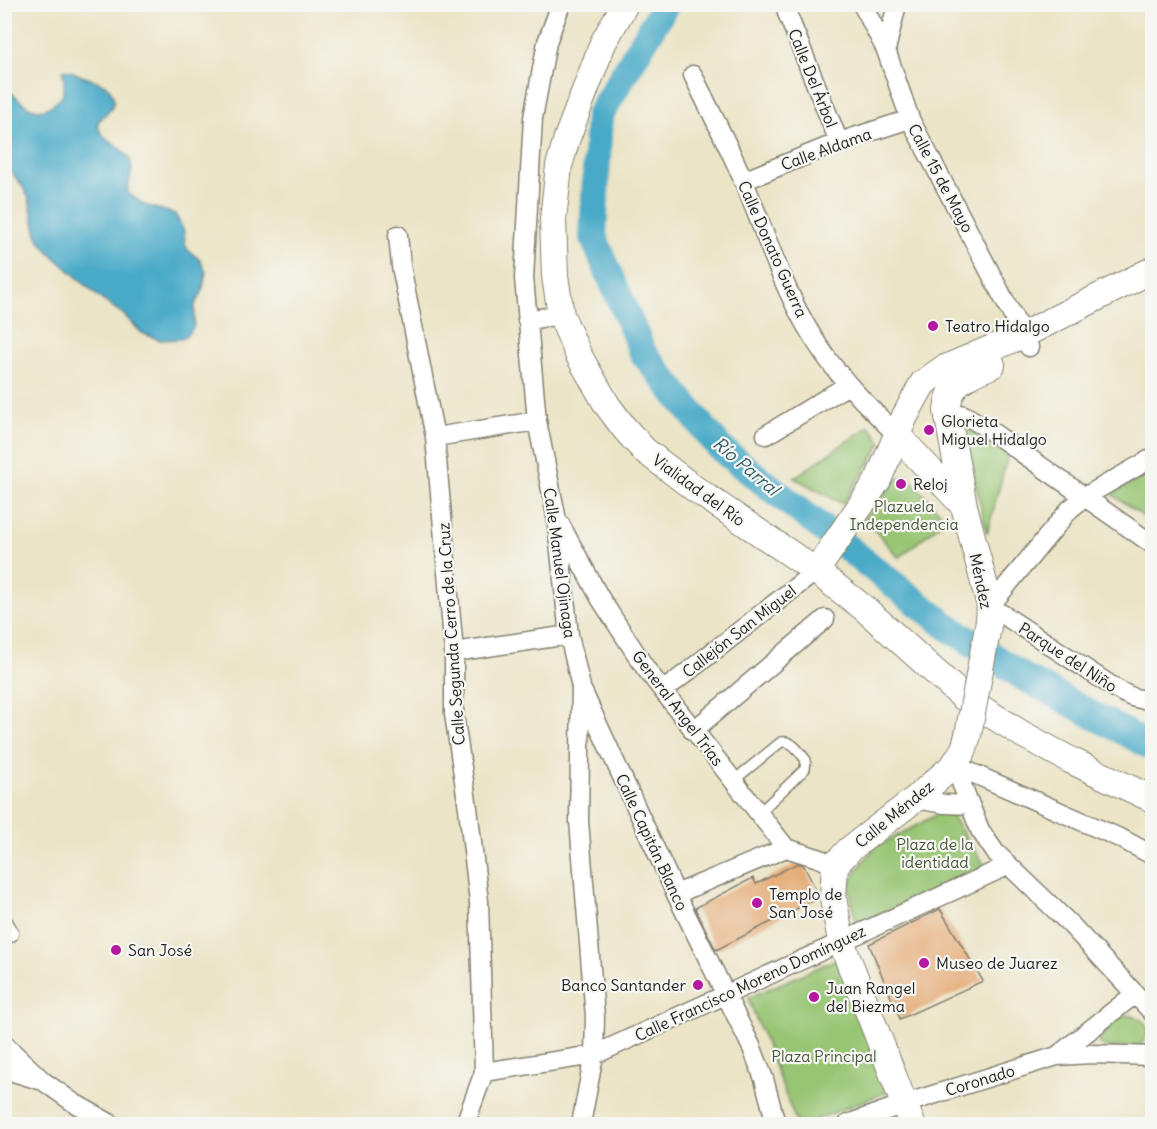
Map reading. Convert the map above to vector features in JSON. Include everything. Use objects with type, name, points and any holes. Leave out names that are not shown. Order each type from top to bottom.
[{"type":"main road","name":"Vialidad del Río","points":[[625,4],[603,43],[567,138],[559,166],[553,219],[555,276],[561,315],[578,354],[607,405],[644,450],[694,489],[821,563],[944,682],[986,713],[1070,760],[1152,799]]},
{"type":"main road","points":[[878,480],[920,460],[936,458],[942,454],[952,440],[947,411],[949,397],[957,383],[1152,270]]},
{"type":"main road","points":[[821,563],[878,480],[923,383],[932,375],[952,365],[1026,341],[1152,286]]},
{"type":"main road","points":[[902,426],[923,410],[947,411]]},
{"type":"main road","points":[[902,426],[920,460],[964,506]]},
{"type":"main road","name":"Méndez","points":[[952,440],[964,506],[989,613]]},
{"type":"main road","points":[[954,765],[964,749],[968,735],[989,613]]},
{"type":"main road","name":"Calle Méndez","points":[[835,865],[850,849],[915,799],[954,765]]},
{"type":"main road","points":[[835,865],[833,898],[841,941],[908,1114]]},
{"type":"street","name":"Calle Manuel Ojinaga","points":[[561,4],[547,42],[533,118],[524,278],[537,421],[555,515],[569,635],[581,687],[579,820],[595,1017],[594,1055],[581,1125]]},
{"type":"street","name":"Calle 15 de Mayo","points":[[862,4],[886,50],[909,120],[1026,341]]},
{"type":"street","points":[[886,50],[897,4]]},
{"type":"street","name":"Calle Del Árbol","points":[[787,13],[839,142]]},
{"type":"street","name":"Calle Donato Guerra","points":[[693,75],[743,181],[793,300],[821,350],[848,385],[902,426]]},
{"type":"street","name":"Calle Aldama","points":[[743,181],[839,142],[909,120]]},
{"type":"street","name":"Calle Segunda Cerro de la Cruz","points":[[398,235],[401,266],[435,436],[454,652],[454,714],[479,902],[484,1072]]},
{"type":"street","points":[[527,320],[561,315]]},
{"type":"street","points":[[766,435],[848,385]]},
{"type":"street","points":[[947,411],[964,415],[985,427],[1152,544]]},
{"type":"street","points":[[435,436],[537,421]]},
{"type":"street","points":[[989,613],[1059,520],[1086,496],[1152,458]]},
{"type":"street","name":"General Angel Trías","points":[[555,515],[600,598],[646,669],[786,848]]},
{"type":"street","name":"Callejón San Miguel","points":[[663,691],[821,563]]},
{"type":"street","name":"Parque del Niño","points":[[989,613],[1131,697],[1151,699]]},
{"type":"street","points":[[693,731],[825,619]]},
{"type":"street","points":[[454,652],[569,635]]},
{"type":"street","name":"Calle Capitán Blanco","points":[[581,687],[676,894],[745,1032],[764,1079],[776,1125]]},
{"type":"street","points":[[954,765],[988,843],[1007,866],[1071,925],[1152,1012]]},
{"type":"street","points":[[954,765],[1122,839],[1152,855]]},
{"type":"street","points":[[915,799],[970,805]]},
{"type":"street","points":[[676,894],[786,848],[835,865]]},
{"type":"street","name":"Calle Francisco Moreno Domínguez","points":[[484,1072],[594,1055],[1007,866]]},
{"type":"street","name":"Coronado","points":[[848,1125],[908,1114],[1057,1056],[1135,994]]},
{"type":"street","points":[[4,1044],[43,1081],[111,1125]]},
{"type":"street","name":"Coronado","points":[[1057,1056],[1092,1054],[1152,1056]]},
{"type":"street","points":[[4,1067],[43,1081]]},
{"type":"street","points":[[465,1125],[484,1072]]},
{"type":"lane","points":[[733,781],[781,742],[791,743],[799,751],[806,760],[805,769],[759,813]]},
{"type":"green space","points":[[962,423],[1008,455],[987,534]]},
{"type":"green space","points":[[869,426],[882,443],[843,504],[794,478]]},
{"type":"green space","points":[[1152,471],[1152,523],[1112,494]]},
{"type":"green space","name":"Plazuela Independencia","points":[[907,476],[946,519],[899,558],[864,518],[897,479]]},
{"type":"green space","name":"Plaza de la identidad","points":[[947,809],[986,867],[856,924],[849,887],[857,870],[874,848]]},
{"type":"green space","name":"Plaza Principal","points":[[837,959],[892,1090],[805,1124],[797,1124],[748,998]]},
{"type":"green space","points":[[1123,1015],[1139,1018],[1145,1023],[1149,1032],[1140,1046],[1106,1048],[1100,1044],[1103,1029]]},
{"type":"water","points":[[63,70],[98,82],[110,90],[114,101],[112,107],[98,122],[99,128],[102,134],[122,150],[130,160],[132,168],[128,193],[145,205],[175,214],[184,231],[188,250],[200,260],[206,272],[202,293],[195,304],[194,325],[191,331],[181,339],[160,340],[142,333],[123,314],[101,299],[51,254],[38,239],[29,199],[23,187],[5,164],[5,88],[31,108],[46,108],[56,102],[62,94]]},
{"type":"building","name":"Templo de San José","points":[[798,863],[804,866],[818,898],[716,950],[695,908],[753,878],[756,884]]},
{"type":"building","name":"Museo de Juarez","points":[[940,909],[983,981],[900,1019],[869,944]]},
{"type":"waterway","name":"Río Parral","points":[[666,4],[599,116],[593,236],[643,353],[720,448],[948,627],[1025,678],[1152,747]]},
{"type":"place","name":"Teatro Hidalgo","points":[[933,326]]},
{"type":"place","name":"Glorieta Miguel Hidalgo","points":[[929,430]]},
{"type":"place","name":"Reloj","points":[[901,484]]},
{"type":"place","name":"Templo de San José","points":[[757,903]]},
{"type":"place","name":"San José","points":[[116,950]]},
{"type":"place","name":"Museo de Juarez","points":[[924,963]]},
{"type":"place","name":"Banco Santander","points":[[698,985]]},
{"type":"place","name":"Juan Rangel del Biezma","points":[[814,997]]}]
